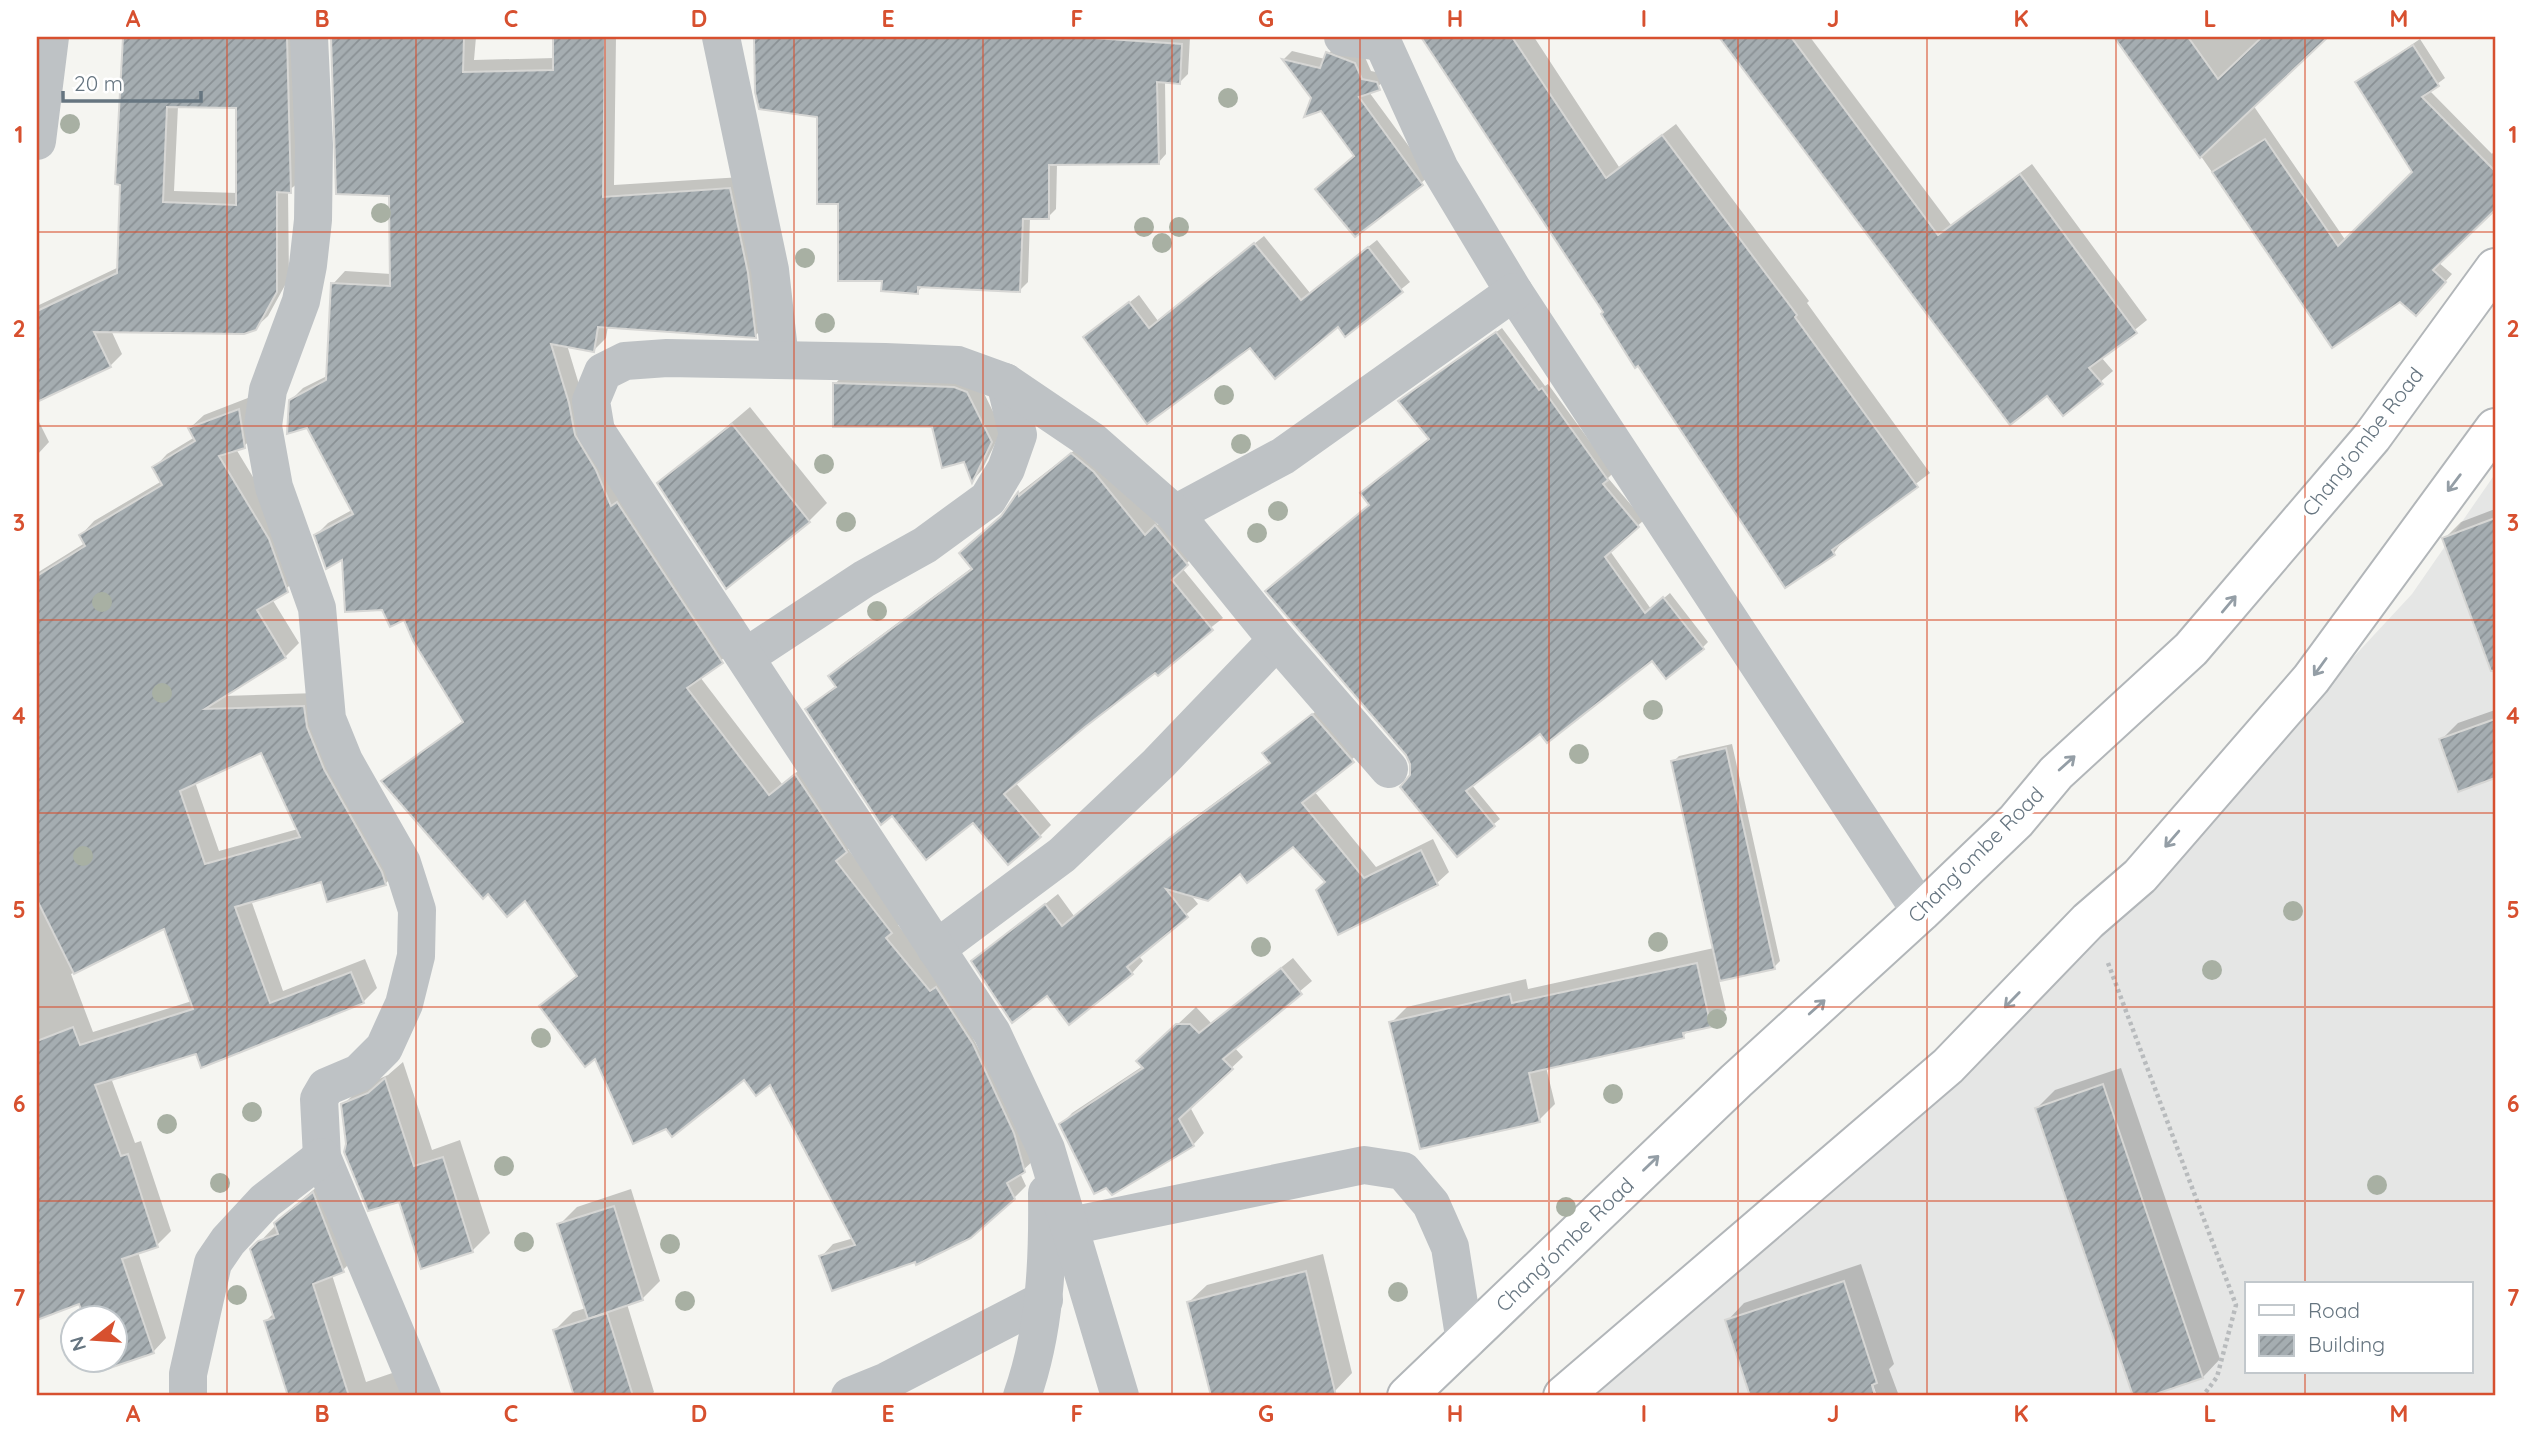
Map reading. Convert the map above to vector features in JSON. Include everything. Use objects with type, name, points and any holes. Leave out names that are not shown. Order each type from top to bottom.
[{"type":"main road","name":"Chang'ombe Road","points":[[1407,1396],[1736,1081],[1921,912],[2016,821],[2056,773],[2191,649],[2372,437],[2495,268]]},
{"type":"main road","points":[[1563,1396],[1948,1066],[2088,920],[2140,876],[2311,679],[2495,429]]},
{"type":"street","points":[[37,141],[50,37]]},
{"type":"street","points":[[309,37],[314,145],[313,220],[309,265],[301,301],[268,390],[263,426],[274,487],[317,608],[327,719],[344,761],[402,863],[417,910],[416,956],[404,1004],[384,1048],[359,1073],[326,1087],[318,1099],[322,1157],[422,1396]]},
{"type":"street","points":[[721,37],[771,270],[780,360]]},
{"type":"street","points":[[1343,37],[1380,39],[1440,169],[1514,292],[1921,912]]},
{"type":"street","points":[[1175,514],[1283,456],[1514,292]]},
{"type":"street","points":[[1120,1396],[1046,1149],[992,1033],[747,656],[690,577],[596,431],[591,401],[603,372],[625,361],[667,358],[780,360],[958,365],[1005,382],[1092,441],[1175,514],[1277,640],[1389,769]]},
{"type":"street","points":[[747,656],[864,579],[925,545],[988,499],[1006,470],[1018,435],[1005,382]]},
{"type":"street","points":[[936,949],[1062,855],[1158,764],[1277,640]]},
{"type":"street","points":[[1022,1396],[1044,1300],[1048,1235],[1046,1149]]},
{"type":"street","points":[[188,1396],[188,1374],[213,1264],[228,1241],[265,1201],[322,1157]]},
{"type":"street","points":[[1070,1226],[1364,1165],[1403,1171],[1431,1204],[1450,1247],[1465,1342]]},
{"type":"street","points":[[850,1396],[887,1381],[1044,1300]]},
{"type":"path","points":[[2088,920],[2114,977],[2236,1305],[2217,1377],[2203,1396]]},
{"type":"shaded area","points":[[2495,474],[2495,1396],[1577,1396],[1987,1052],[2412,594]]},
{"type":"building","points":[[123,37],[287,37],[291,193],[277,192],[277,292],[256,330],[244,334],[94,332],[111,367],[37,402],[37,311],[117,273],[120,185],[115,184]],"holes":[[[167,107],[236,108],[236,205],[163,202]]]},
{"type":"building","points":[[331,37],[464,37],[463,72],[553,70],[553,37],[605,37],[603,197],[730,188],[748,273],[756,338],[598,327],[594,352],[551,344],[569,403],[575,435],[596,470],[611,506],[617,502],[723,663],[687,688],[769,795],[795,774],[847,852],[836,861],[892,933],[886,938],[930,991],[936,987],[973,1044],[1014,1133],[1025,1172],[1007,1183],[1015,1199],[971,1238],[916,1265],[915,1262],[832,1291],[819,1256],[855,1245],[770,1085],[756,1096],[744,1080],[672,1137],[666,1129],[633,1144],[595,1059],[585,1067],[539,1006],[577,976],[525,901],[507,917],[488,894],[483,899],[381,781],[463,722],[413,641],[404,620],[390,627],[382,610],[345,612],[342,560],[326,569],[314,535],[353,514],[307,428],[287,434],[289,400],[326,380],[331,283],[390,286],[389,196],[336,194]]},
{"type":"building","points":[[1079,37],[1182,44],[1180,84],[1157,82],[1159,164],[1049,165],[1049,219],[1023,219],[1020,292],[918,287],[918,294],[881,291],[882,281],[838,281],[838,204],[817,204],[817,117],[759,109],[755,92],[754,38]]},
{"type":"building","points":[[1421,37],[1512,37],[1606,178],[1662,135],[1797,315],[1795,317],[1918,487],[1832,550],[1835,555],[1785,588],[1638,366],[1635,368],[1601,314],[1603,312]]},
{"type":"building","points":[[1719,37],[1791,37],[1938,235],[2020,174],[2137,333],[2089,368],[2103,384],[2063,416],[2047,396],[2010,425]]},
{"type":"building","points":[[2114,37],[2188,37],[2218,79],[2262,37],[2328,37],[2200,158]]},
{"type":"building","points":[[2413,45],[2439,86],[2422,97],[2495,171],[2495,210],[2433,270],[2446,282],[2416,316],[2400,302],[2332,348],[2212,172],[2265,139],[2338,246],[2412,172],[2355,82]]},
{"type":"building","points":[[1326,52],[1355,63],[1362,79],[1377,82],[1380,90],[1359,97],[1423,185],[1355,237],[1315,189],[1354,156],[1321,111],[1304,117],[1311,98],[1282,59],[1320,68]]},
{"type":"building","points":[[1254,243],[1301,300],[1368,247],[1403,292],[1345,337],[1338,327],[1275,379],[1250,348],[1147,424],[1083,337],[1129,302],[1149,328]]},
{"type":"building","points":[[1496,332],[1539,390],[1542,388],[1608,480],[1603,484],[1639,527],[1605,557],[1645,613],[1663,597],[1704,649],[1666,679],[1652,661],[1547,743],[1540,734],[1466,791],[1495,826],[1457,857],[1400,787],[1410,775],[1410,764],[1406,755],[1265,591],[1369,505],[1360,493],[1429,439],[1398,401]]},
{"type":"building","points":[[833,383],[954,387],[967,392],[992,442],[972,483],[964,462],[942,468],[932,427],[833,427]]},
{"type":"building","points":[[239,409],[245,448],[219,456],[269,539],[288,592],[257,610],[286,658],[205,709],[304,706],[307,727],[324,769],[382,872],[386,885],[327,902],[321,882],[235,907],[270,1003],[351,972],[364,1003],[201,1068],[196,1054],[95,1085],[121,1156],[128,1154],[158,1247],[122,1259],[154,1353],[130,1361],[130,1304],[60,1304],[60,1311],[37,1320],[37,1041],[73,1027],[80,1045],[193,1009],[164,929],[74,974],[37,900],[37,576],[85,546],[79,535],[162,485],[152,467],[195,441],[188,428]],"holes":[[[261,753],[300,837],[205,864],[180,791]]]},
{"type":"building","points":[[732,424],[810,522],[726,589],[657,483]]},
{"type":"building","points":[[1071,453],[1094,472],[1145,535],[1155,525],[1188,565],[1172,580],[1213,630],[1158,676],[1155,673],[1085,727],[1004,794],[1041,837],[1008,865],[973,823],[926,860],[892,816],[881,825],[805,709],[836,687],[828,676],[972,569],[959,553],[1001,516],[1018,492],[1019,496]]},
{"type":"building","points":[[2495,518],[2495,671],[2491,671],[2442,538]]},
{"type":"building","points":[[1312,714],[1354,762],[1302,803],[1364,878],[1421,850],[1438,885],[1338,935],[1316,890],[1325,882],[1293,847],[1247,883],[1240,874],[1208,901],[1166,889],[1188,917],[1127,967],[1133,974],[1069,1025],[1047,996],[1012,1023],[971,961],[1045,904],[1062,926],[1169,838],[1270,763],[1262,753]]},
{"type":"building","points":[[2495,719],[2495,778],[2458,792],[2439,739]]},
{"type":"building","points":[[1726,748],[1775,969],[1720,981],[1671,761]]},
{"type":"building","points":[[1697,963],[1711,1027],[1683,1033],[1684,1038],[1529,1073],[1540,1122],[1420,1149],[1389,1022],[1510,994],[1512,1003]]},
{"type":"building","points":[[1281,968],[1302,994],[1223,1059],[1233,1069],[1179,1119],[1194,1146],[1112,1195],[1106,1188],[1094,1194],[1059,1124],[1143,1068],[1136,1061],[1176,1024],[1190,1024],[1199,1033]]},
{"type":"building","points":[[385,1078],[414,1166],[443,1157],[473,1252],[421,1269],[399,1202],[368,1211],[344,1152],[346,1144],[341,1104],[368,1093]]},
{"type":"building","points":[[2103,1084],[2203,1378],[2150,1396],[2133,1396],[2035,1108]]},
{"type":"building","points":[[313,1192],[344,1272],[313,1284],[349,1396],[288,1396],[264,1321],[274,1318],[250,1249],[258,1241],[278,1234],[274,1223]]},
{"type":"building","points":[[614,1206],[643,1300],[588,1319],[557,1224]]},
{"type":"building","points":[[1306,1271],[1336,1396],[1211,1396],[1187,1302]]},
{"type":"building","points":[[1844,1281],[1877,1383],[1872,1385],[1875,1396],[1750,1396],[1725,1320]]},
{"type":"building","points":[[607,1313],[633,1396],[574,1396],[553,1330]]}]
